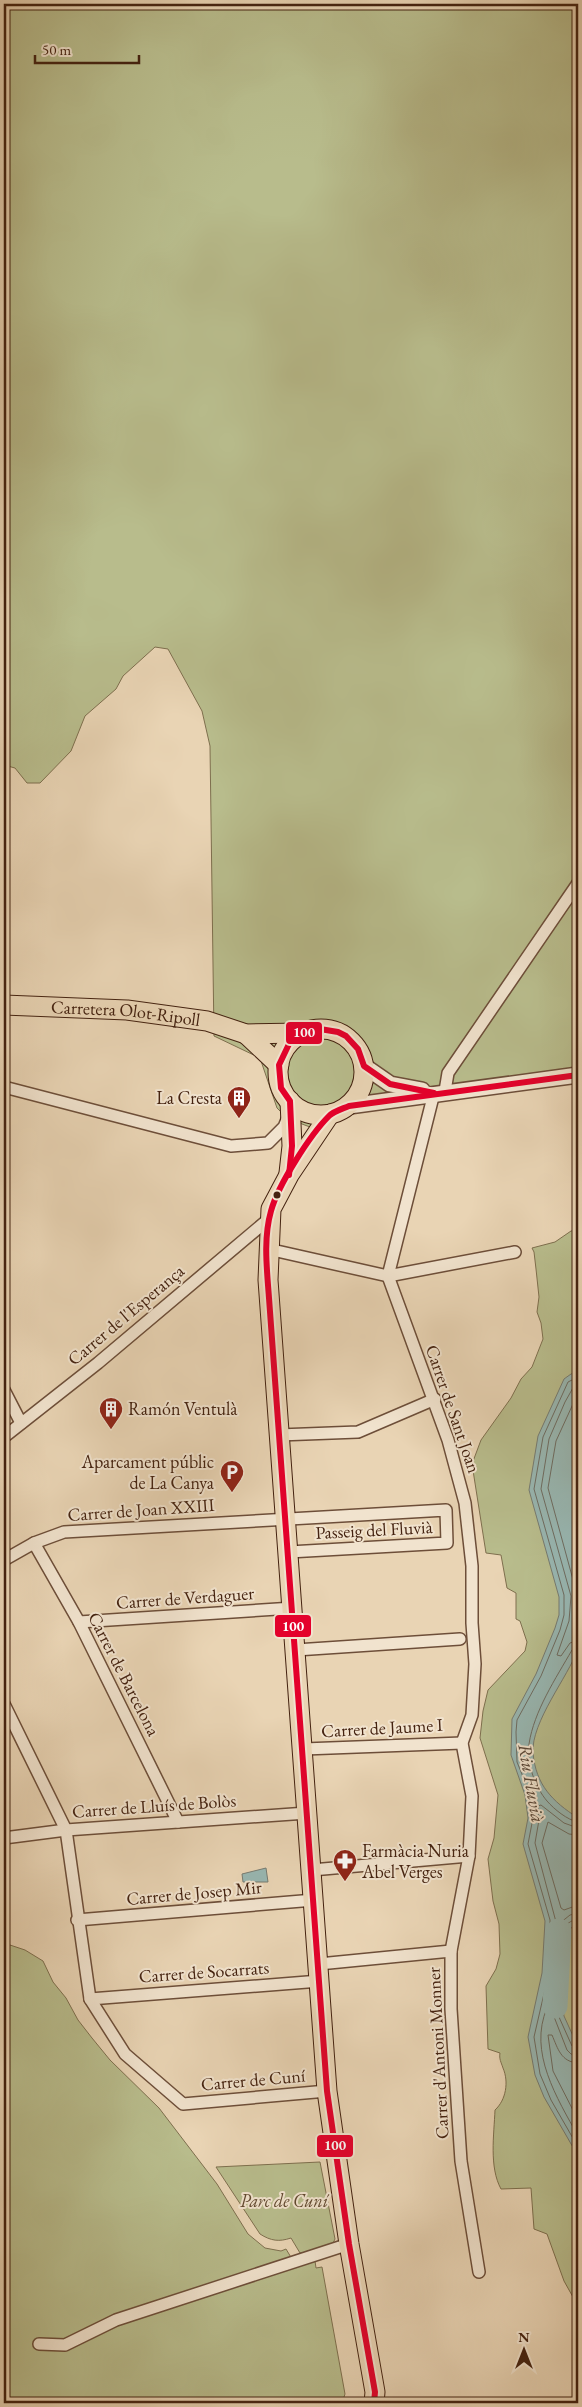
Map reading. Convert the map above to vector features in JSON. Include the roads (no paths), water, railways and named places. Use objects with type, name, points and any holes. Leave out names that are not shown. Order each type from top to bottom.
[{"type":"main road","name":"Carretera Olot-Ripoll","points":[[4,1005],[97,1008],[158,1014],[206,1022],[246,1034],[303,1033]]},
{"type":"main road","points":[[289,1108],[296,1107],[312,1114],[330,1114],[349,1106],[362,1088],[364,1066],[358,1049],[346,1036],[329,1030],[312,1030],[303,1033],[289,1044],[279,1065],[281,1088],[289,1108],[292,1146],[289,1175]]},
{"type":"main road","name":"Carretera Olot-Ripoll","points":[[246,1034],[279,1065]]},
{"type":"main road","points":[[330,1114],[289,1175],[275,1201],[270,1218],[268,1248],[271,1326],[304,1750],[327,2091],[349,2244],[376,2400]]},
{"type":"street","points":[[388,1276],[440,1092],[448,1073],[578,883]]},
{"type":"street","points":[[364,1066],[390,1084],[440,1092]]},
{"type":"street","points":[[349,1106],[440,1092],[578,1075]]},
{"type":"street","points":[[4,1087],[231,1146],[268,1143],[284,1127],[289,1108]]},
{"type":"street","name":"Carrer de l'Esperança","points":[[4,1437],[102,1360],[270,1218]]},
{"type":"street","points":[[268,1248],[388,1276],[515,1252]]},
{"type":"street","name":"Carrer de Sant Joan","points":[[388,1276],[435,1399],[465,1503],[472,1566],[472,1623],[475,1664],[472,1715],[462,1743]]},
{"type":"street","points":[[4,1390],[21,1423]]},
{"type":"street","points":[[279,1434],[358,1432],[435,1399]]},
{"type":"street","points":[[446,1510],[465,1503]]},
{"type":"street","name":"Passeig del Fluvià","points":[[286,1519],[446,1510],[447,1543],[289,1552]]},
{"type":"street","name":"Carrer de Joan XXIII","points":[[4,1560],[34,1543],[64,1532],[286,1519]]},
{"type":"street","name":"Carrer de Barcelona","points":[[34,1543],[79,1622],[178,1822]]},
{"type":"street","name":"Carrer de Verdaguer","points":[[79,1622],[293,1608]]},
{"type":"street","points":[[296,1650],[460,1638]]},
{"type":"street","points":[[4,1704],[66,1830],[77,1920],[90,1998]]},
{"type":"street","name":"Carrer de Jaume I","points":[[304,1750],[462,1743]]},
{"type":"street","name":"Carrer d'Antoni Monner","points":[[462,1743],[472,1796],[469,1856],[451,1951],[451,2009],[461,2161],[479,2272]]},
{"type":"street","name":"Carrer de Lluís de Bolòs","points":[[4,1838],[66,1830],[307,1813]]},
{"type":"street","points":[[312,1870],[469,1856]]},
{"type":"street","name":"Carrer de Josep Mir","points":[[77,1920],[314,1900]]},
{"type":"street","name":"Carrer de Socarrats","points":[[90,1998],[319,1972],[451,1951]]},
{"type":"street","name":"Carrer de Cuní","points":[[90,1998],[125,2054],[183,2104],[327,2091]]},
{"type":"street","points":[[39,2344],[65,2345],[116,2320],[349,2244]]},
{"type":"water","points":[[578,1372],[579,1643],[573,1660],[538,1728],[533,1753],[538,1774],[547,1791],[560,1805],[578,1818],[578,1923],[572,1927],[562,1941],[557,1969],[564,2016],[578,2047],[578,2156],[544,2097],[535,2075],[528,2037],[542,1973],[545,1921],[523,1844],[528,1818],[525,1795],[511,1755],[512,1719],[536,1674],[559,1615],[559,1597],[529,1490],[538,1436],[564,1379]]},
{"type":"water","points":[[266,1868],[268,1882],[243,1882],[242,1874]]},
{"type":"waterway","name":"Riu Fluvià","points":[[555,2006],[559,1931]]},
{"type":"place","name":"La Cresta","points":[[239,1119]]},
{"type":"place","name":"Ramón Ventulà","points":[[111,1430]]},
{"type":"place","name":"Aparcament públic de La Canya","points":[[232,1493]]},
{"type":"place","name":"Farmàcia Nuria Abel Verges","points":[[345,1882]]},
{"type":"park label","name":"Parc de Cuní","points":[[284,2201]]}]
